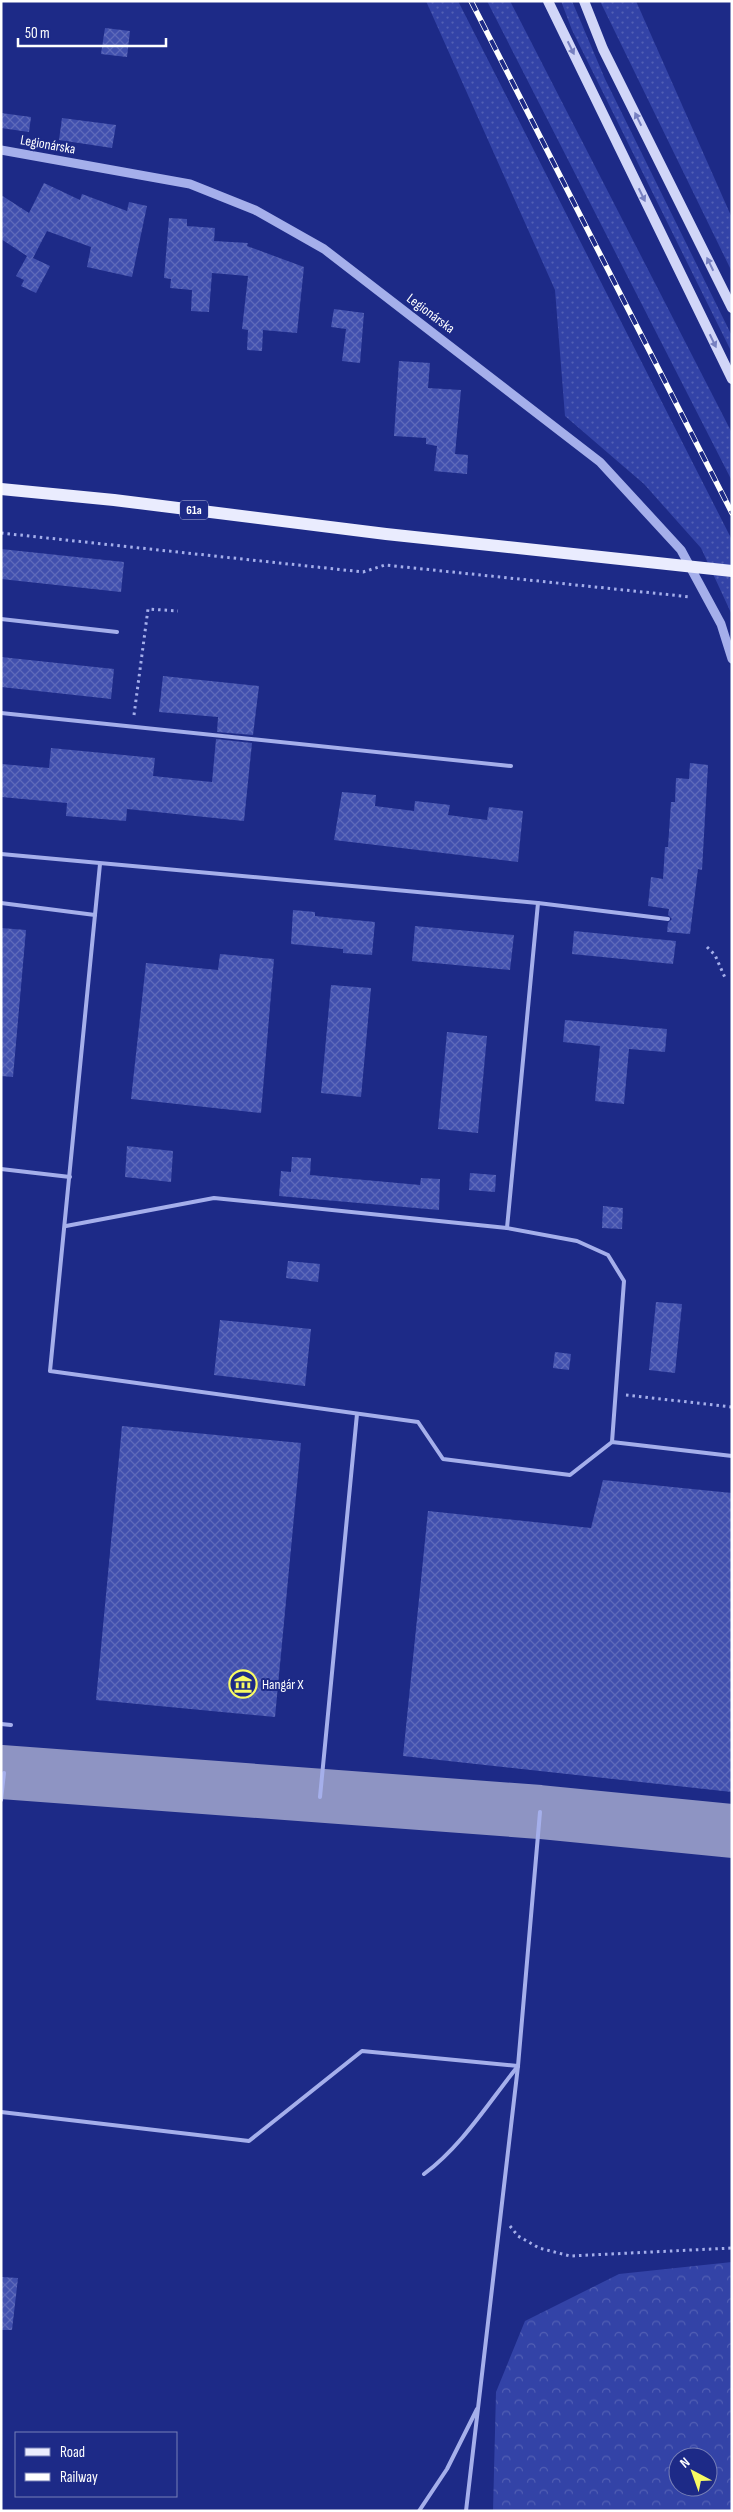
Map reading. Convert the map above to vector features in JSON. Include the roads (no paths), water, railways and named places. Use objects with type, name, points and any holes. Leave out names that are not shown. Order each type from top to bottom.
[{"type":"main road","points":[[584,1],[603,49],[732,308]]},
{"type":"main road","points":[[549,2],[732,379]]},
{"type":"main road","name":"61a","points":[[1,489],[114,500],[386,534],[732,571]]},
{"type":"street","name":"Legionárska","points":[[1,150],[190,184],[255,210],[324,249],[600,462],[681,550],[710,599],[721,624],[732,658]]},
{"type":"lane","points":[[1,620],[117,632]]},
{"type":"lane","points":[[1,713],[511,766]]},
{"type":"lane","points":[[1,854],[538,903],[668,919]]},
{"type":"lane","points":[[100,864],[66,1226],[50,1372],[418,1422],[443,1459],[570,1475],[612,1442],[732,1456]]},
{"type":"lane","points":[[1,903],[95,915]]},
{"type":"lane","points":[[507,1228],[538,903]]},
{"type":"lane","points":[[1,1169],[70,1177]]},
{"type":"lane","points":[[66,1226],[214,1198],[507,1228],[577,1241],[608,1255],[624,1281],[612,1442]]},
{"type":"lane","points":[[320,1797],[358,1414]]},
{"type":"lane","points":[[1,1724],[11,1726]]},
{"type":"lane","points":[[1,1800],[4,1773]]},
{"type":"lane","points":[[466,2511],[518,2066],[540,1812]]},
{"type":"lane","points":[[1,2112],[249,2141],[362,2051],[518,2066]]},
{"type":"lane","points":[[424,2174],[436,2165],[458,2141],[518,2066]]},
{"type":"lane","points":[[419,2511],[434,2490],[462,2442],[478,2405]]},
{"type":"railway","points":[[471,1],[732,513]]},
{"type":"place","name":"Hangár X","points":[[243,1684]]}]
